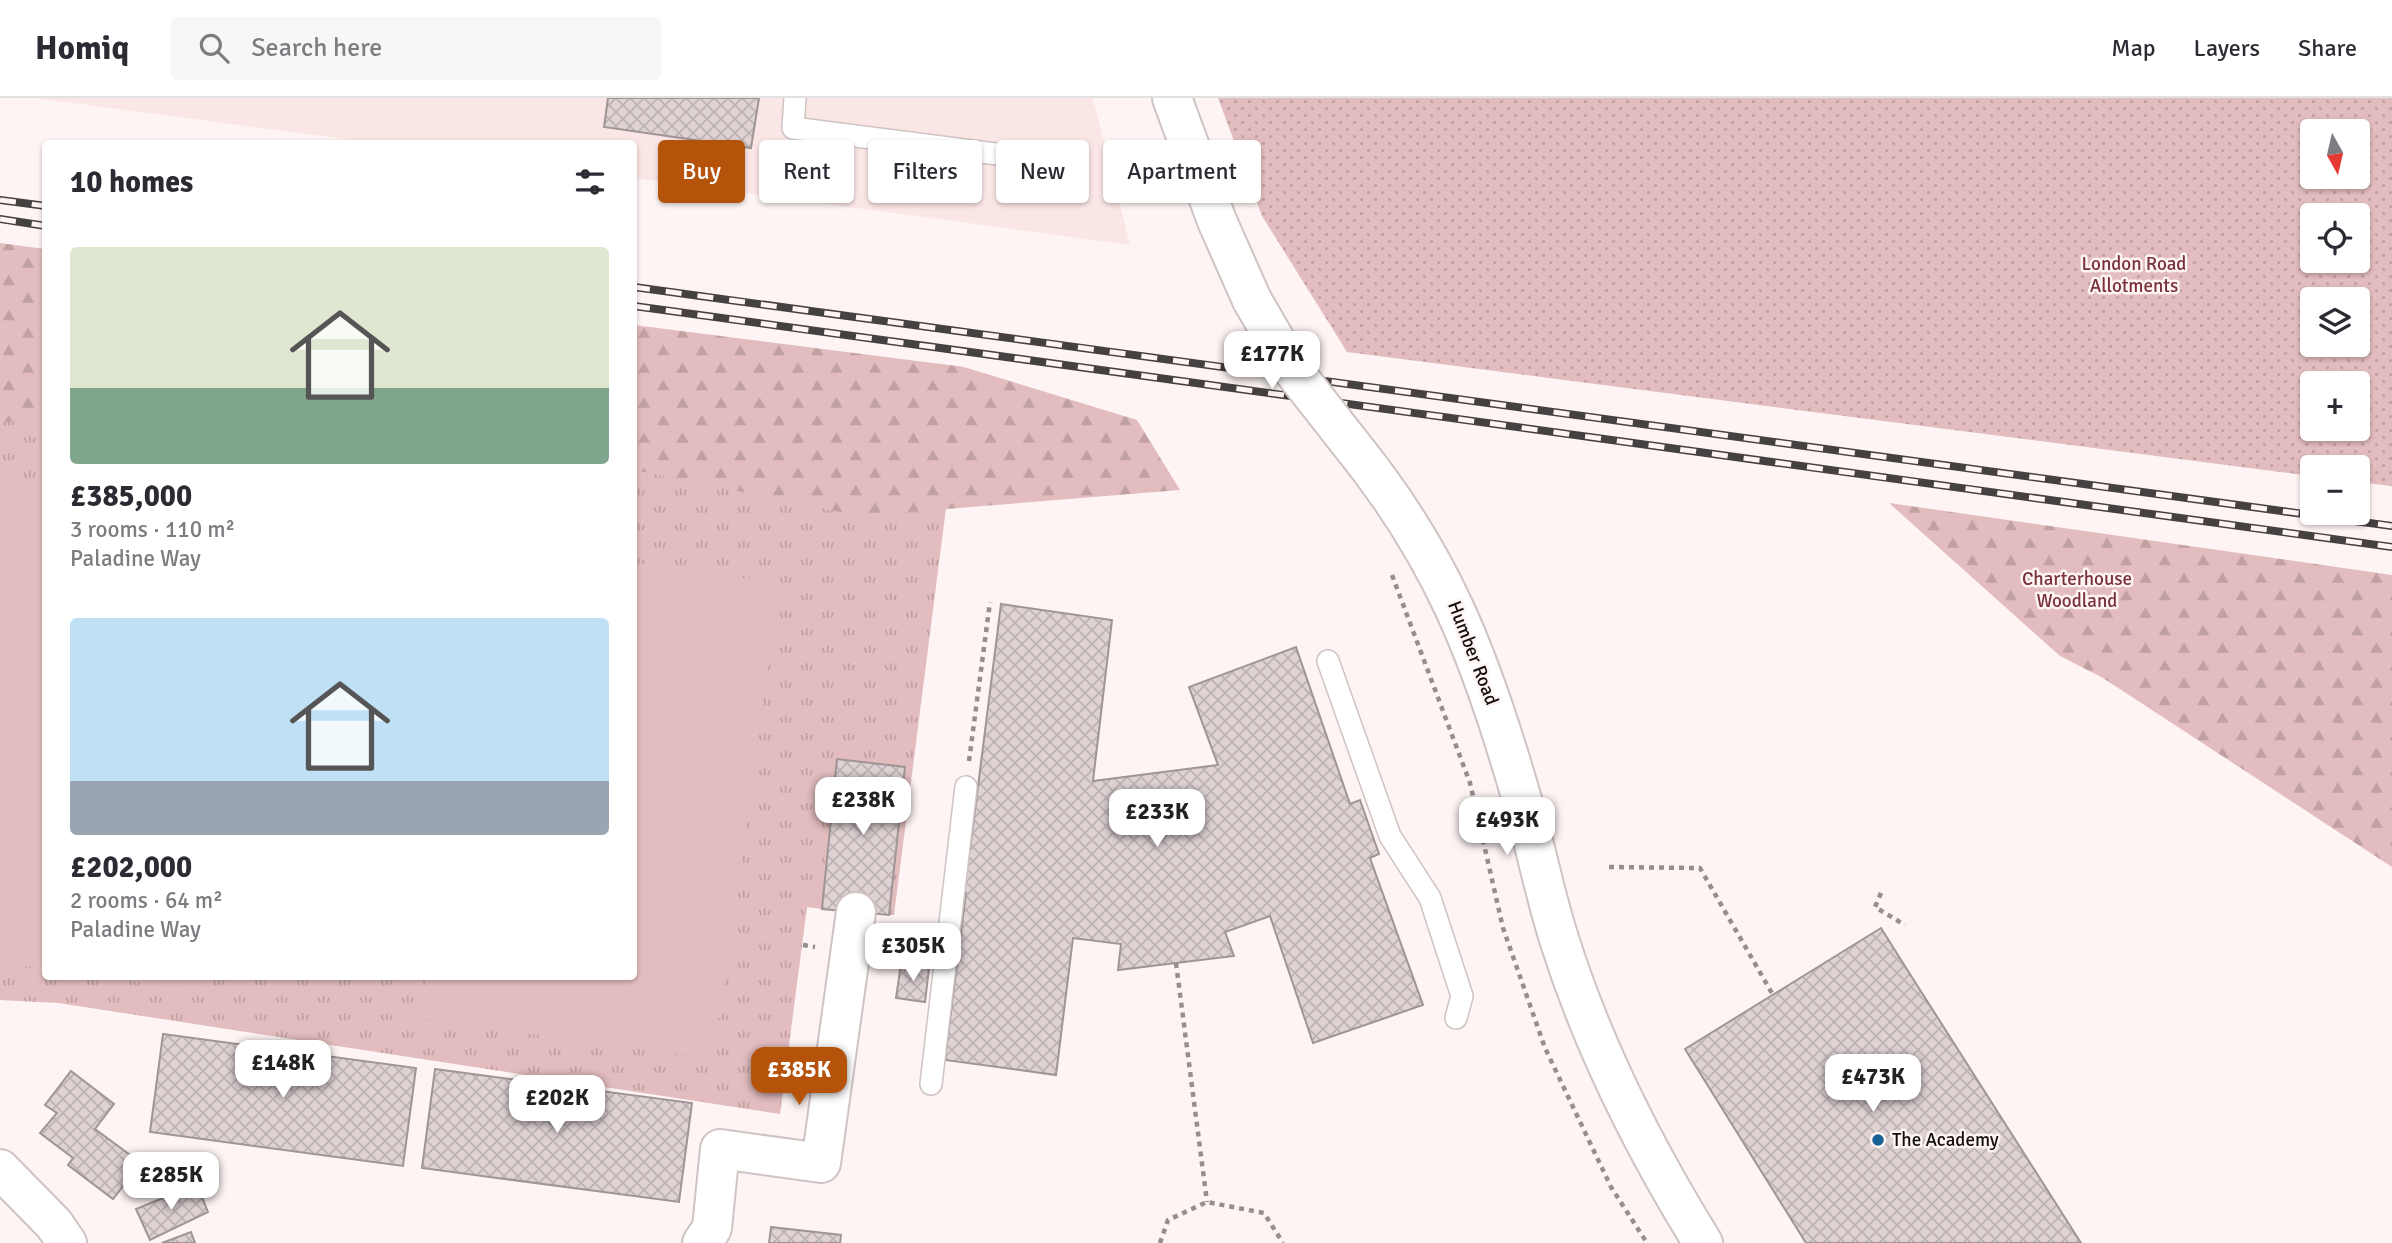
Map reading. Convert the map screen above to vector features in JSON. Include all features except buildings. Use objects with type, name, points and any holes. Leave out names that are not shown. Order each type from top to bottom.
[{"type":"main road","name":"Humber Road","points":[[1172,98],[1217,221],[1252,299],[1292,369],[1392,494],[1453,600],[1483,672],[1521,794],[1560,941],[1588,1017],[1627,1111],[1703,1243]]},
{"type":"main road","points":[[702,1243],[712,1228],[720,1149],[821,1163],[856,912]]},
{"type":"main road","points":[[0,1169],[54,1224],[67,1243]]},
{"type":"lane","points":[[795,98],[793,128],[996,154]]},
{"type":"lane","points":[[1328,661],[1390,836],[1430,898],[1462,996],[1456,1018]]},
{"type":"lane","points":[[931,1084],[966,787]]},
{"type":"path","points":[[1388,565],[1470,783],[1503,928],[1545,1048],[1611,1187],[1647,1243]]},
{"type":"path","points":[[966,787],[990,602]]},
{"type":"path","points":[[1609,867],[1700,868],[1773,995]]},
{"type":"path","points":[[1881,894],[1875,906],[1905,925]]},
{"type":"path","points":[[1176,963],[1207,1202]]},
{"type":"path","points":[[1160,1243],[1168,1220],[1207,1202],[1264,1213],[1283,1243]]},
{"type":"shaded area","points":[[36,98],[1093,98],[1104,140],[1103,203],[1119,203],[1130,245],[819,203],[854,203],[854,140],[759,140],[759,195],[745,193],[745,140],[658,140],[658,181],[637,178],[637,140],[352,140]]},
{"type":"green space","name":"London Road Allotments","points":[[1218,98],[2392,98],[2392,486],[2370,483],[2370,455],[2300,455],[2300,474],[1347,352],[1262,216],[1257,203],[1261,203],[1261,140],[1234,140]]},
{"type":"green space","points":[[0,243],[42,249],[42,418],[0,423]]},
{"type":"green space","points":[[0,249],[42,255],[42,980],[637,980],[637,327],[964,367],[894,915],[889,915],[905,767],[837,759],[822,909],[807,907],[780,1114],[58,1003],[0,1000]]},
{"type":"green space","points":[[637,325],[964,367],[1137,420],[1180,490],[860,516],[637,471]]},
{"type":"green space","points":[[0,477],[42,483],[42,969],[0,963]]},
{"type":"green space","name":"Charterhouse Woodland","points":[[1889,503],[2392,575],[2392,867],[2103,678],[2060,656]]},
{"type":"green space","points":[[637,563],[780,583],[713,1059],[420,1019],[426,980],[637,980]]},
{"type":"green space","points":[[121,980],[214,980],[212,992]]},
{"type":"railway","points":[[0,200],[42,205]]},
{"type":"railway","points":[[0,219],[42,225]]},
{"type":"railway","points":[[637,287],[2392,526]]},
{"type":"railway","points":[[637,306],[2392,547]]},
{"type":"place","name":"The Academy","points":[[1878,1140]]}]
